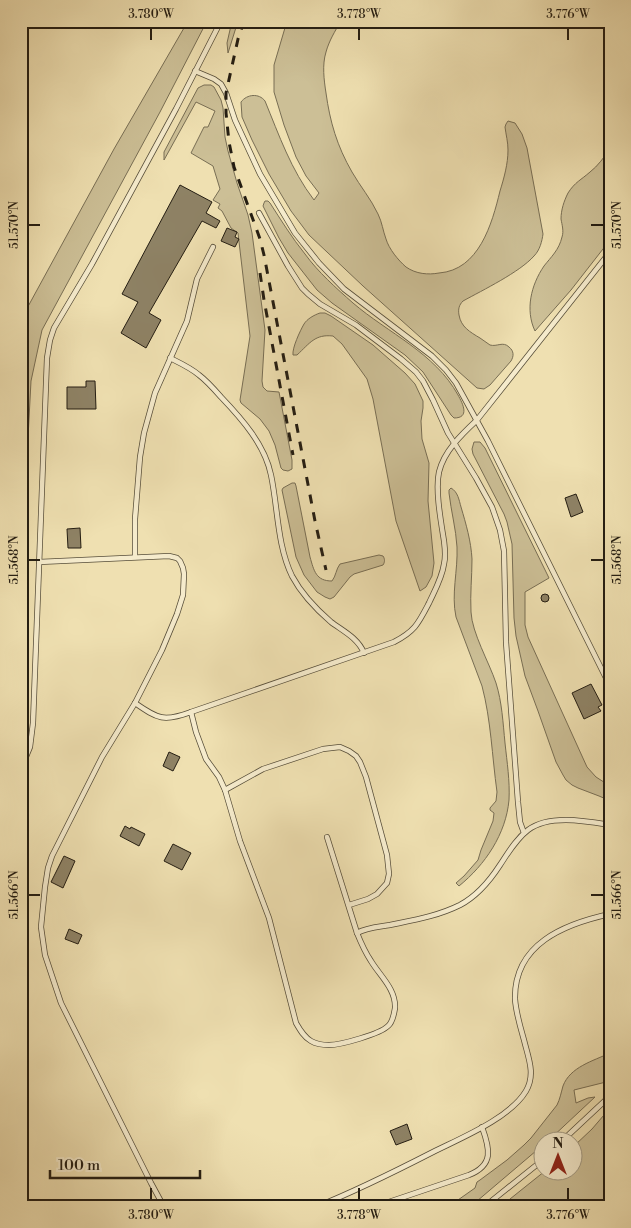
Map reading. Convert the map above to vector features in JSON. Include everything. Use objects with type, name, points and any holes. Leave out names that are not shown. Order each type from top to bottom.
[{"type":"lane","points":[[21,769],[30,747],[34,723],[47,358],[50,340],[54,328],[92,264],[176,109],[221,21]]},
{"type":"lane","points":[[195,71],[217,80],[221,84],[255,166],[295,233],[323,268],[344,289],[424,350],[456,382],[477,420],[610,686]]},
{"type":"lane","points":[[258,213],[302,288],[320,304],[356,325],[416,372],[428,390],[448,433],[476,478],[497,519],[502,538],[504,558],[506,642],[518,802],[520,822],[524,833]]},
{"type":"lane","points":[[135,557],[135,519],[144,433],[155,393],[187,321],[197,279],[213,247]]},
{"type":"lane","points":[[135,703],[161,718],[172,718],[364,653],[394,642],[411,632],[418,623],[441,578],[445,557],[437,481],[440,466],[454,443],[477,420],[610,252]]},
{"type":"lane","points":[[170,358],[191,369],[205,380],[236,414],[262,449],[269,466],[282,540],[292,576],[312,604],[358,643],[364,653]]},
{"type":"lane","points":[[39,562],[169,556],[177,558],[183,568],[183,595],[162,650],[135,703],[102,757],[50,863],[44,892],[41,936],[61,1003],[164,1207]]},
{"type":"lane","points":[[190,712],[206,760],[222,782],[240,841],[270,918],[296,1023],[306,1037],[316,1043],[331,1045],[372,1034],[388,1026],[393,1019],[395,1008],[393,995],[367,954],[358,933],[327,837]]},
{"type":"lane","points":[[225,790],[263,769],[323,749],[340,747],[356,756],[366,777],[387,855],[389,874],[387,883],[377,894],[349,905]]},
{"type":"lane","points":[[358,933],[372,928],[422,919],[446,911],[468,900],[483,888],[524,833],[538,824],[554,821],[581,821],[610,825]]},
{"type":"lane","points":[[316,1207],[374,1182],[482,1127],[499,1117],[515,1104],[523,1096],[531,1081],[531,1066],[518,1019],[515,1000],[516,986],[523,963],[538,945],[554,933],[572,924],[610,914]]},
{"type":"lane","points":[[574,1130],[610,1096]]},
{"type":"lane","points":[[374,1207],[482,1169],[486,1162],[488,1143],[482,1127]]},
{"type":"lane","points":[[484,1207],[534,1167]]},
{"type":"shaded area","points":[[188,21],[207,21],[42,330],[31,381],[27,457],[24,638],[21,647],[22,320],[114,149]]},
{"type":"shaded area","points":[[232,21],[238,21],[228,53],[227,43]]},
{"type":"shaded area","points":[[287,21],[341,21],[329,44],[324,62],[325,83],[332,124],[347,162],[381,220],[389,247],[406,267],[418,273],[431,274],[453,270],[464,264],[474,254],[488,231],[504,176],[508,150],[505,127],[508,121],[515,123],[522,134],[527,148],[543,234],[540,245],[536,254],[528,262],[501,280],[463,301],[459,309],[462,323],[469,331],[490,345],[507,345],[513,352],[511,361],[490,385],[484,389],[477,388],[309,235],[291,211],[269,174],[242,117],[241,102],[246,97],[256,96],[265,101],[286,152],[306,189],[314,200],[319,193],[306,176],[296,157],[274,92],[274,65]]},
{"type":"shaded area","points":[[204,85],[214,87],[221,100],[228,151],[252,233],[265,330],[262,381],[263,387],[267,391],[279,392],[292,460],[292,469],[288,471],[281,468],[269,431],[260,419],[240,400],[250,336],[238,233],[231,228],[222,211],[218,208],[220,204],[213,200],[220,189],[213,166],[191,153],[204,127],[208,127],[215,111],[196,102],[164,160],[164,152],[198,88]]},
{"type":"shaded area","points":[[610,149],[610,240],[571,290],[535,331],[530,315],[533,289],[539,273],[561,242],[563,228],[561,216],[565,199],[573,186],[596,167]]},
{"type":"shaded area","points":[[265,201],[270,203],[300,248],[328,280],[353,303],[410,344],[437,367],[460,399],[464,410],[462,416],[454,418],[451,415],[423,372],[405,355],[332,303],[317,290],[288,253],[279,238],[263,206]]},
{"type":"shaded area","points":[[320,313],[331,316],[373,345],[415,384],[423,401],[422,439],[429,463],[428,501],[434,563],[432,576],[426,587],[420,591],[396,521],[373,399],[367,379],[342,344],[333,336],[317,338],[297,355],[293,355],[298,335],[304,324],[311,317]]},
{"type":"shaded area","points":[[474,442],[480,442],[485,448],[549,578],[525,592],[525,625],[528,637],[587,767],[596,777],[610,786],[610,803],[606,799],[572,785],[566,780],[556,762],[525,676],[516,636],[512,544],[507,522],[473,454]]},
{"type":"shaded area","points":[[295,483],[296,486],[311,562],[314,571],[319,577],[332,581],[340,564],[379,555],[384,558],[383,565],[354,574],[334,597],[330,599],[317,592],[304,575],[296,557],[282,490]]},
{"type":"shaded area","points":[[451,488],[458,496],[469,539],[472,559],[472,620],[498,690],[509,786],[507,813],[499,837],[485,859],[459,886],[456,883],[478,860],[493,821],[494,813],[490,808],[496,801],[497,792],[482,686],[456,617],[454,591],[457,547],[449,493]]},
{"type":"shaded area","points":[[610,1053],[610,1081],[574,1090],[576,1103],[595,1097],[560,1130],[537,1130],[557,1105],[566,1079],[583,1065]]},
{"type":"shaded area","points":[[610,1108],[610,1207],[501,1207],[534,1180],[584,1180],[584,1137]]},
{"type":"shaded area","points":[[534,1134],[534,1153],[470,1207],[448,1207],[475,1188],[477,1182],[507,1160]]},
{"type":"building","points":[[180,185],[212,202],[206,213],[220,221],[216,228],[202,221],[149,313],[161,320],[146,348],[121,333],[138,302],[122,294]]},
{"type":"building","points":[[227,228],[237,232],[235,237],[239,239],[235,247],[221,241]]},
{"type":"building","points":[[86,381],[95,381],[96,409],[67,409],[67,387],[86,387]]},
{"type":"building","points":[[576,494],[583,512],[571,517],[565,498]]},
{"type":"building","points":[[80,528],[81,548],[68,548],[67,529]]},
{"type":"building","points":[[545,594],[549,598],[545,602],[541,598]]},
{"type":"building","points":[[591,684],[602,705],[598,707],[601,711],[584,719],[572,693]]},
{"type":"building","points":[[169,752],[180,757],[173,771],[163,766]]},
{"type":"building","points":[[125,826],[145,834],[139,846],[120,836]]},
{"type":"building","points":[[173,844],[191,853],[182,870],[164,861]]},
{"type":"building","points":[[64,856],[75,861],[63,888],[51,882]]},
{"type":"building","points":[[69,929],[82,935],[78,944],[65,939]]},
{"type":"building","points":[[407,1124],[412,1139],[396,1145],[390,1131]]},
{"type":"railway","points":[[244,21],[226,93],[229,142],[234,167],[264,255],[326,570]]},
{"type":"railway","points":[[260,273],[293,455]]}]
